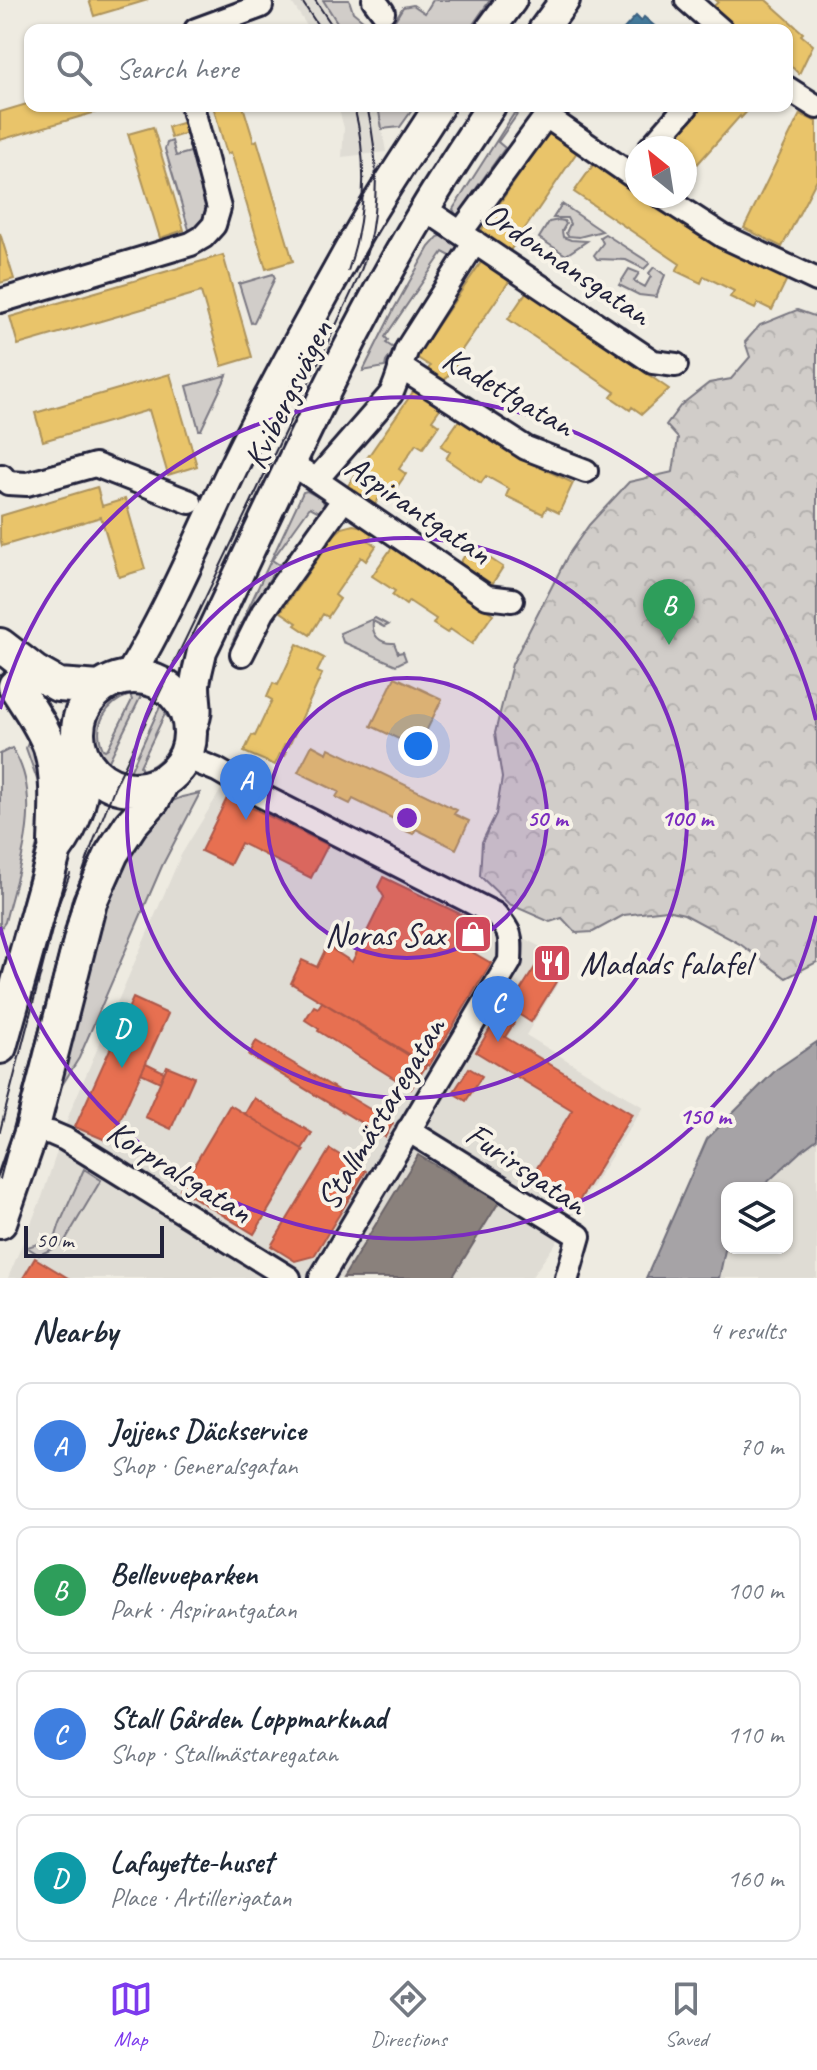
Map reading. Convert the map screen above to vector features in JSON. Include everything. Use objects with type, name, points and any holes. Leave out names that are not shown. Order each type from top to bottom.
[{"type":"main road","points":[[0,645],[58,685],[149,679],[170,690],[185,708],[188,744],[176,771],[163,781],[140,789],[121,788],[101,779],[61,711],[7,680]]},
{"type":"main road","points":[[0,1047],[55,850],[55,772],[49,746],[40,726],[7,680]]},
{"type":"main road","points":[[55,850],[68,833],[82,797],[80,744],[84,706],[115,682]]},
{"type":"main road","points":[[0,1222],[32,1130],[90,902],[112,853],[131,824],[153,800],[163,781]]},
{"type":"street","points":[[494,24],[512,0]]},
{"type":"street","points":[[547,24],[565,0]]},
{"type":"street","points":[[687,0],[714,24]]},
{"type":"street","points":[[212,24],[261,6]]},
{"type":"street","points":[[793,92],[817,107]]},
{"type":"street","points":[[0,301],[191,244],[203,237],[214,225],[219,208],[194,112]]},
{"type":"street","name":"Kvibergsvägen","points":[[115,682],[146,649],[245,443],[333,279],[374,207],[435,112]]},
{"type":"street","name":"Kvibergsvägen","points":[[188,744],[198,707],[195,683],[202,651],[352,341],[425,209],[487,112]]},
{"type":"street","points":[[661,136],[682,112]]},
{"type":"street","points":[[316,480],[391,394],[407,349],[468,237],[546,116],[625,166]]},
{"type":"street","points":[[680,208],[723,236],[817,280]]},
{"type":"street","name":"Ordonnansgatan","points":[[425,209],[653,362],[676,365]]},
{"type":"street","name":"Kadettgatan","points":[[400,367],[526,448],[586,471]]},
{"type":"street","points":[[1,473],[8,483],[27,484],[95,465],[190,502]]},
{"type":"street","name":"Aspirantgatan","points":[[291,465],[487,597],[512,600]]},
{"type":"street","points":[[242,654],[263,612],[344,499]]},
{"type":"street","name":"Stallmästaregatan","points":[[188,744],[217,770],[262,796],[495,914],[511,938],[510,961],[321,1278]]},
{"type":"street","name":"Korpralsgatan","points":[[32,1130],[65,1139],[289,1278]]},
{"type":"street","name":"Furirsgatan","points":[[408,1130],[579,1236],[567,1278]]},
{"type":"shaded area","points":[[290,0],[323,0],[338,24],[306,24]]},
{"type":"shaded area","points":[[340,112],[379,112],[386,152],[342,157],[344,128]]},
{"type":"shaded area","points":[[222,788],[571,962],[526,1035],[643,1107],[531,1278],[8,1278],[42,1197],[70,1112],[181,855]]},
{"type":"shaded area","points":[[817,1042],[817,1139],[768,1182],[721,1182],[721,1254],[724,1254],[719,1278],[646,1278],[707,1139],[777,1069]]},
{"type":"shaded area","points":[[817,1139],[817,1278],[719,1278],[724,1254],[793,1254],[793,1182],[768,1182]]},
{"type":"green space","points":[[323,0],[349,0],[353,12],[368,24],[338,24]]},
{"type":"green space","points":[[433,0],[490,0],[473,24],[393,24],[403,7],[413,5],[425,13]]},
{"type":"green space","points":[[379,112],[411,112],[400,127],[382,129]]},
{"type":"green space","points":[[519,112],[498,142],[505,148],[473,193],[471,207],[456,215],[453,209],[513,115]]},
{"type":"green space","points":[[172,141],[176,156],[194,151],[208,208],[200,226],[190,233],[165,149],[167,143]]},
{"type":"green space","points":[[562,204],[602,231],[579,237],[568,236],[566,233],[570,224],[567,218],[553,218]]},
{"type":"green space","points":[[559,220],[566,224],[563,237],[587,241],[566,255],[539,238],[549,222]]},
{"type":"green space","points":[[447,234],[459,244],[456,259],[443,252],[385,337],[388,340],[386,343],[395,349],[385,367],[363,371],[429,247],[438,237]]},
{"type":"green space","points":[[605,234],[650,263],[644,269],[626,260],[597,259],[594,255],[603,243],[600,237]]},
{"type":"green space","points":[[654,267],[665,275],[656,297],[639,295],[619,285],[629,269],[639,273],[634,281],[645,287]]},
{"type":"green space","points":[[273,274],[275,278],[251,323],[239,284]]},
{"type":"green space","points":[[797,310],[817,317],[817,962],[786,978],[740,944],[684,914],[667,910],[624,915],[593,932],[576,933],[562,918],[550,922],[509,904],[480,876],[482,842],[496,814],[502,778],[495,733],[512,664],[568,555],[589,525],[629,482],[673,472],[678,438],[666,425],[681,405],[709,383],[731,379],[750,357],[745,342],[760,325]]},
{"type":"green space","points":[[227,375],[201,430],[199,430],[187,386]]},
{"type":"green space","points":[[303,492],[322,499],[326,508],[321,513],[310,507],[272,560],[284,568],[272,575],[254,605],[242,641],[232,643]]},
{"type":"green space","points":[[375,618],[388,625],[384,627],[373,621],[375,634],[385,642],[394,643],[398,653],[403,652],[406,660],[396,665],[343,642],[340,633]]},
{"type":"green space","points":[[144,690],[107,765],[97,754],[92,731],[101,709],[121,693]],"holes":[[[130,695],[132,700],[108,748],[103,749],[99,732],[103,716],[121,699]]]},
{"type":"green space","points":[[163,700],[174,712],[179,725],[175,750],[157,770],[128,776]],"holes":[[[165,714],[173,730],[169,747],[158,762],[142,770],[140,766]]]},
{"type":"green space","points":[[36,735],[51,815],[0,1013],[0,984],[38,841],[41,814],[39,785],[26,748]]},
{"type":"green space","points":[[12,748],[22,768],[28,812],[22,857],[5,922],[0,929],[0,754]]},
{"type":"green space","points":[[200,793],[162,866],[79,1058],[54,1098],[105,894],[122,859],[170,802]]},
{"type":"green space","points":[[84,1169],[101,1180],[63,1244],[39,1255],[27,1247],[55,1239]]},
{"type":"building: Homes","points":[[89,0],[148,0],[94,16]]},
{"type":"building: Homes","points":[[716,0],[766,0],[793,24],[732,24],[713,7],[718,2]]},
{"type":"building: Homes","points":[[793,24],[813,45],[799,74],[793,68]]},
{"type":"building: Homes","points":[[24,105],[24,112],[96,112],[0,140],[0,112]]},
{"type":"building: Homes","points":[[215,112],[245,112],[254,142],[257,140],[293,261],[266,269],[231,152],[227,154]]},
{"type":"building: Homes","points":[[690,112],[746,112],[697,164],[697,136],[669,136]]},
{"type":"building: Homes","points":[[800,114],[817,122],[817,179],[782,247],[744,228]]},
{"type":"building: Homes","points":[[185,122],[187,133],[171,138],[168,127]]},
{"type":"building: Homes","points":[[153,127],[184,230],[160,238],[128,134]]},
{"type":"building: Homes","points":[[548,133],[577,152],[509,252],[480,232]]},
{"type":"building: Homes","points":[[594,164],[625,186],[625,208],[658,208],[700,237],[787,279],[772,310],[758,303],[755,309],[730,297],[734,291],[704,276],[701,283],[676,271],[680,264],[574,192]]},
{"type":"building: Homes","points":[[0,233],[14,279],[0,283]]},
{"type":"building: Homes","points":[[223,255],[252,357],[222,366],[201,292],[18,345],[10,317]]},
{"type":"building: Homes","points":[[482,261],[510,280],[444,381],[416,357]]},
{"type":"building: Homes","points":[[527,291],[669,389],[642,414],[611,397],[615,392],[508,319]]},
{"type":"building: Homes","points":[[170,374],[197,466],[168,475],[149,410],[43,441],[35,413]]},
{"type":"building: Homes","points":[[415,389],[441,407],[432,420],[439,425],[423,448],[416,444],[399,469],[406,474],[390,497],[383,492],[374,506],[347,487]]},
{"type":"building: Homes","points":[[460,419],[508,452],[573,483],[559,513],[547,507],[543,514],[506,496],[509,489],[486,476],[481,483],[446,459],[450,452],[441,446]]},
{"type":"building: Homes","points":[[97,487],[102,506],[125,499],[145,569],[119,577],[101,517],[2,546],[0,516]]},
{"type":"building: Homes","points":[[353,525],[374,533],[368,540],[376,546],[366,561],[361,557],[335,595],[340,599],[328,617],[323,614],[310,635],[281,612],[334,535],[342,528]]},
{"type":"building: Homes","points":[[393,546],[493,614],[472,644],[450,629],[447,633],[433,624],[436,619],[409,601],[406,605],[392,595],[395,591],[372,576]]},
{"type":"building: Homes","points":[[471,546],[503,567],[492,584],[460,563]]},
{"type":"building: Homes","points":[[297,644],[324,658],[317,672],[322,674],[289,746],[285,744],[282,750],[286,752],[284,756],[280,754],[275,765],[244,752],[272,700],[267,697],[273,683],[278,685]]},
{"type":"building: Homes","points":[[395,677],[442,699],[418,748],[371,726]]},
{"type":"building: Homes","points":[[312,745],[327,753],[329,748],[457,810],[454,814],[469,821],[456,849],[416,829],[413,834],[399,828],[402,823],[353,799],[350,804],[336,797],[339,792],[298,772]]},
{"type":"building: Shops","points":[[228,796],[328,845],[311,878],[241,843],[230,865],[201,851]]},
{"type":"building: Shops","points":[[383,877],[479,923],[467,949],[491,963],[429,1066],[291,983],[302,960],[317,967],[327,946],[352,962],[384,897],[378,887]]},
{"type":"building: Shops","points":[[537,964],[559,977],[531,1022],[509,1008]]},
{"type":"building: Shops","points":[[133,998],[168,1014],[110,1142],[75,1127]]},
{"type":"building: Shops","points":[[322,1002],[426,1066],[411,1089],[305,1020],[314,1006],[318,1008]]},
{"type":"building: Shops","points":[[499,1014],[514,1023],[505,1037],[632,1114],[574,1209],[529,1181],[572,1110],[476,1052]]},
{"type":"building: Shops","points":[[256,1041],[393,1123],[385,1137],[249,1055]]},
{"type":"building: Shops","points":[[146,1063],[164,1072],[160,1082],[141,1073]]},
{"type":"building: Shops","points":[[167,1066],[194,1077],[171,1129],[145,1117]]},
{"type":"building: Shops","points":[[469,1068],[482,1076],[466,1101],[453,1093]]},
{"type":"building: Shops","points":[[254,1098],[312,1133],[302,1149],[245,1114]]},
{"type":"building: Shops","points":[[230,1105],[304,1150],[254,1234],[180,1189]]},
{"type":"building: Shops","points":[[330,1149],[366,1171],[314,1256],[295,1261],[271,1246]]},
{"type":"building: Shops","points":[[35,1258],[68,1278],[23,1278]]},
{"type":"building: Public","points":[[636,16],[641,21],[644,17],[652,24],[629,24]]},
{"type":"building: Industry","points":[[418,1155],[499,1202],[452,1278],[343,1278]]},
{"type":"tram line","points":[[301,0],[317,24]]},
{"type":"tram line","points":[[315,0],[331,24]]},
{"type":"tram line","points":[[348,271],[362,210],[363,189],[362,148],[355,112]]},
{"type":"tram line","points":[[0,1179],[71,907],[115,786],[362,267],[372,230],[375,195],[375,159],[368,112]]},
{"type":"tram line","points":[[0,1131],[59,903],[70,874]]},
{"type":"place","name":"Bellevueparken","points":[[669,645]]},
{"type":"place","name":"Jojjens Däckservice","points":[[246,820]]},
{"type":"place","name":"Noras Sax","points":[[473,934]]},
{"type":"place","name":"Madads falafel","points":[[552,963]]},
{"type":"place","name":"Stall Gården Loppmarknad","points":[[498,1042]]},
{"type":"place","name":"Lafayette-huset","points":[[122,1068]]}]
